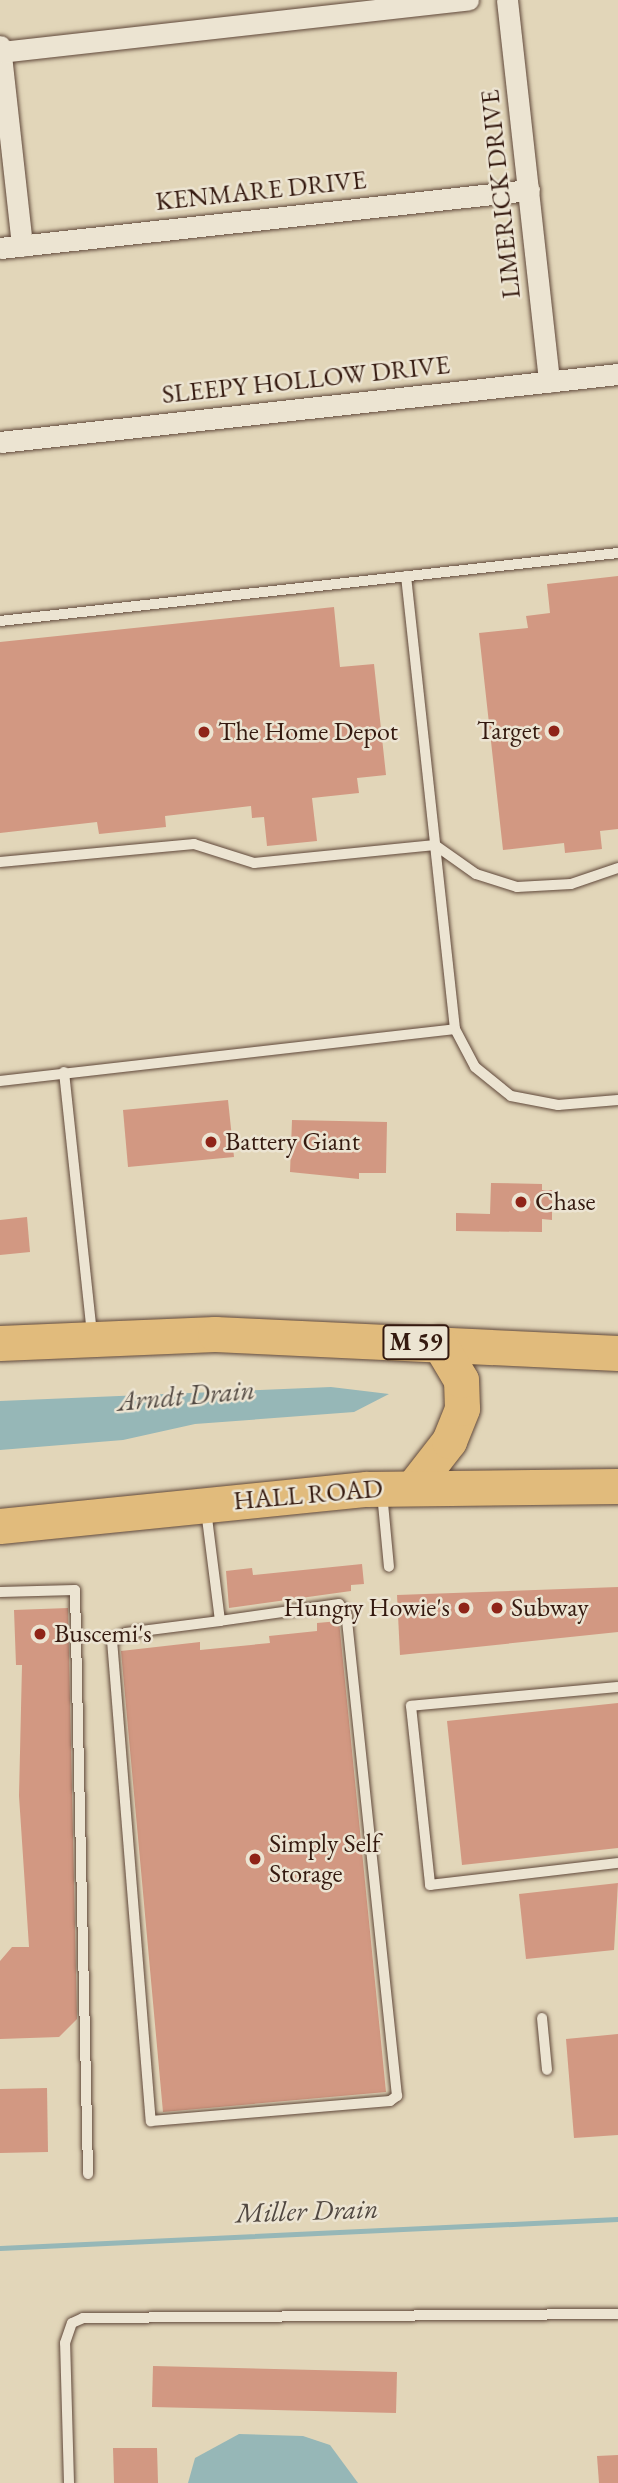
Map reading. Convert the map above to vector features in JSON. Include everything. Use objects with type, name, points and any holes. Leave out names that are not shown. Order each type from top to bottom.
[{"type":"highway","name":"M 59","points":[[0,1343],[215,1334],[618,1353]]},
{"type":"highway","points":[[398,1487],[449,1441],[461,1408],[461,1380],[439,1343]]},
{"type":"highway","name":"HALL ROAD","points":[[0,1526],[398,1487],[618,1486]]},
{"type":"street","points":[[1,52],[468,0]]},
{"type":"street","name":"LIMERICK DRIVE","points":[[507,0],[549,382]]},
{"type":"street","points":[[0,46],[22,246]]},
{"type":"street","name":"KENMARE DRIVE","points":[[0,248],[529,190]]},
{"type":"street","name":"SLEEPY HOLLOW DRIVE","points":[[0,442],[618,374]]},
{"type":"lane","points":[[0,621],[618,553]]},
{"type":"lane","points":[[406,576],[455,1029],[475,1067],[511,1096],[558,1105],[618,1100]]},
{"type":"lane","points":[[0,862],[194,844],[254,863],[435,845],[476,874],[517,887],[571,884],[618,867]]},
{"type":"lane","points":[[0,1081],[455,1029]]},
{"type":"lane","points":[[64,1072],[92,1338]]},
{"type":"lane","points":[[389,1567],[398,1487]]},
{"type":"lane","points":[[205,1504],[220,1621]]},
{"type":"lane","points":[[0,1592],[75,1590],[88,2174]]},
{"type":"lane","points":[[339,1604],[345,1613],[397,2096],[390,2101],[151,2121],[112,1640],[126,1633],[220,1621],[339,1604]]},
{"type":"lane","points":[[618,1686],[411,1706],[430,1885],[618,1863]]},
{"type":"lane","points":[[542,2018],[547,2070]]},
{"type":"lane","points":[[69,2483],[65,2336],[83,2318],[618,2314]]},
{"type":"water","name":"Arndt Drain","points":[[331,1387],[389,1394],[354,1412],[195,1424],[123,1440],[0,1450],[0,1401]]},
{"type":"water","points":[[239,2434],[303,2436],[330,2445],[358,2483],[188,2483],[195,2458]]},
{"type":"building","name":"Target","points":[[618,576],[618,829],[600,831],[602,849],[565,853],[564,843],[503,850],[479,633],[528,628],[526,616],[550,613],[547,584]]},
{"type":"building","name":"The Home Depot","points":[[334,607],[340,667],[374,664],[386,775],[357,778],[359,793],[312,798],[317,841],[267,846],[264,817],[252,818],[251,806],[165,816],[166,827],[99,834],[97,822],[0,833],[0,642]]},
{"type":"building","points":[[228,1100],[234,1157],[128,1167],[123,1110]]},
{"type":"building","points":[[292,1120],[387,1122],[386,1173],[359,1173],[359,1179],[290,1172]]},
{"type":"building","name":"Chase","points":[[491,1183],[542,1184],[542,1190],[552,1190],[552,1220],[542,1219],[542,1232],[456,1231],[456,1213],[490,1214]]},
{"type":"building","points":[[27,1217],[30,1252],[0,1255],[0,1220]]},
{"type":"building","points":[[362,1564],[364,1584],[351,1585],[351,1591],[229,1608],[226,1571],[252,1568],[253,1575]]},
{"type":"building","points":[[618,1587],[618,1632],[400,1655],[397,1595]]},
{"type":"building","points":[[68,1608],[77,2019],[59,2037],[0,2039],[0,1961],[12,1947],[29,1947],[19,1796],[22,1665],[16,1665],[14,1610]]},
{"type":"building","name":"Simply Self Storage","points":[[339,1621],[386,2092],[163,2112],[121,1651],[200,1642],[200,1650],[270,1643],[269,1636],[317,1631],[317,1623]]},
{"type":"building","points":[[618,1703],[618,1848],[462,1865],[447,1721]]},
{"type":"building","points":[[618,1883],[614,1950],[526,1959],[519,1894]]},
{"type":"building","points":[[618,2034],[618,2135],[574,2138],[566,2039]]},
{"type":"building","points":[[47,2088],[48,2152],[0,2153],[0,2089]]},
{"type":"building","points":[[153,2366],[397,2372],[396,2413],[152,2407]]},
{"type":"building","points":[[113,2448],[157,2448],[158,2483],[114,2483]]},
{"type":"building","points":[[618,2455],[618,2483],[599,2483],[597,2456]]},
{"type":"waterway","name":"Miller Drain","points":[[0,2248],[618,2219]]},
{"type":"place","name":"Target","points":[[554,731]]},
{"type":"place","name":"The Home Depot","points":[[204,732]]},
{"type":"place","name":"Battery Giant","points":[[211,1142]]},
{"type":"place","name":"Chase","points":[[521,1202]]},
{"type":"place","name":"Hungry Howie's","points":[[464,1608]]},
{"type":"place","name":"Subway","points":[[497,1608]]},
{"type":"place","name":"Buscemi's","points":[[40,1634]]},
{"type":"place","name":"Simply Self Storage","points":[[255,1859]]}]
